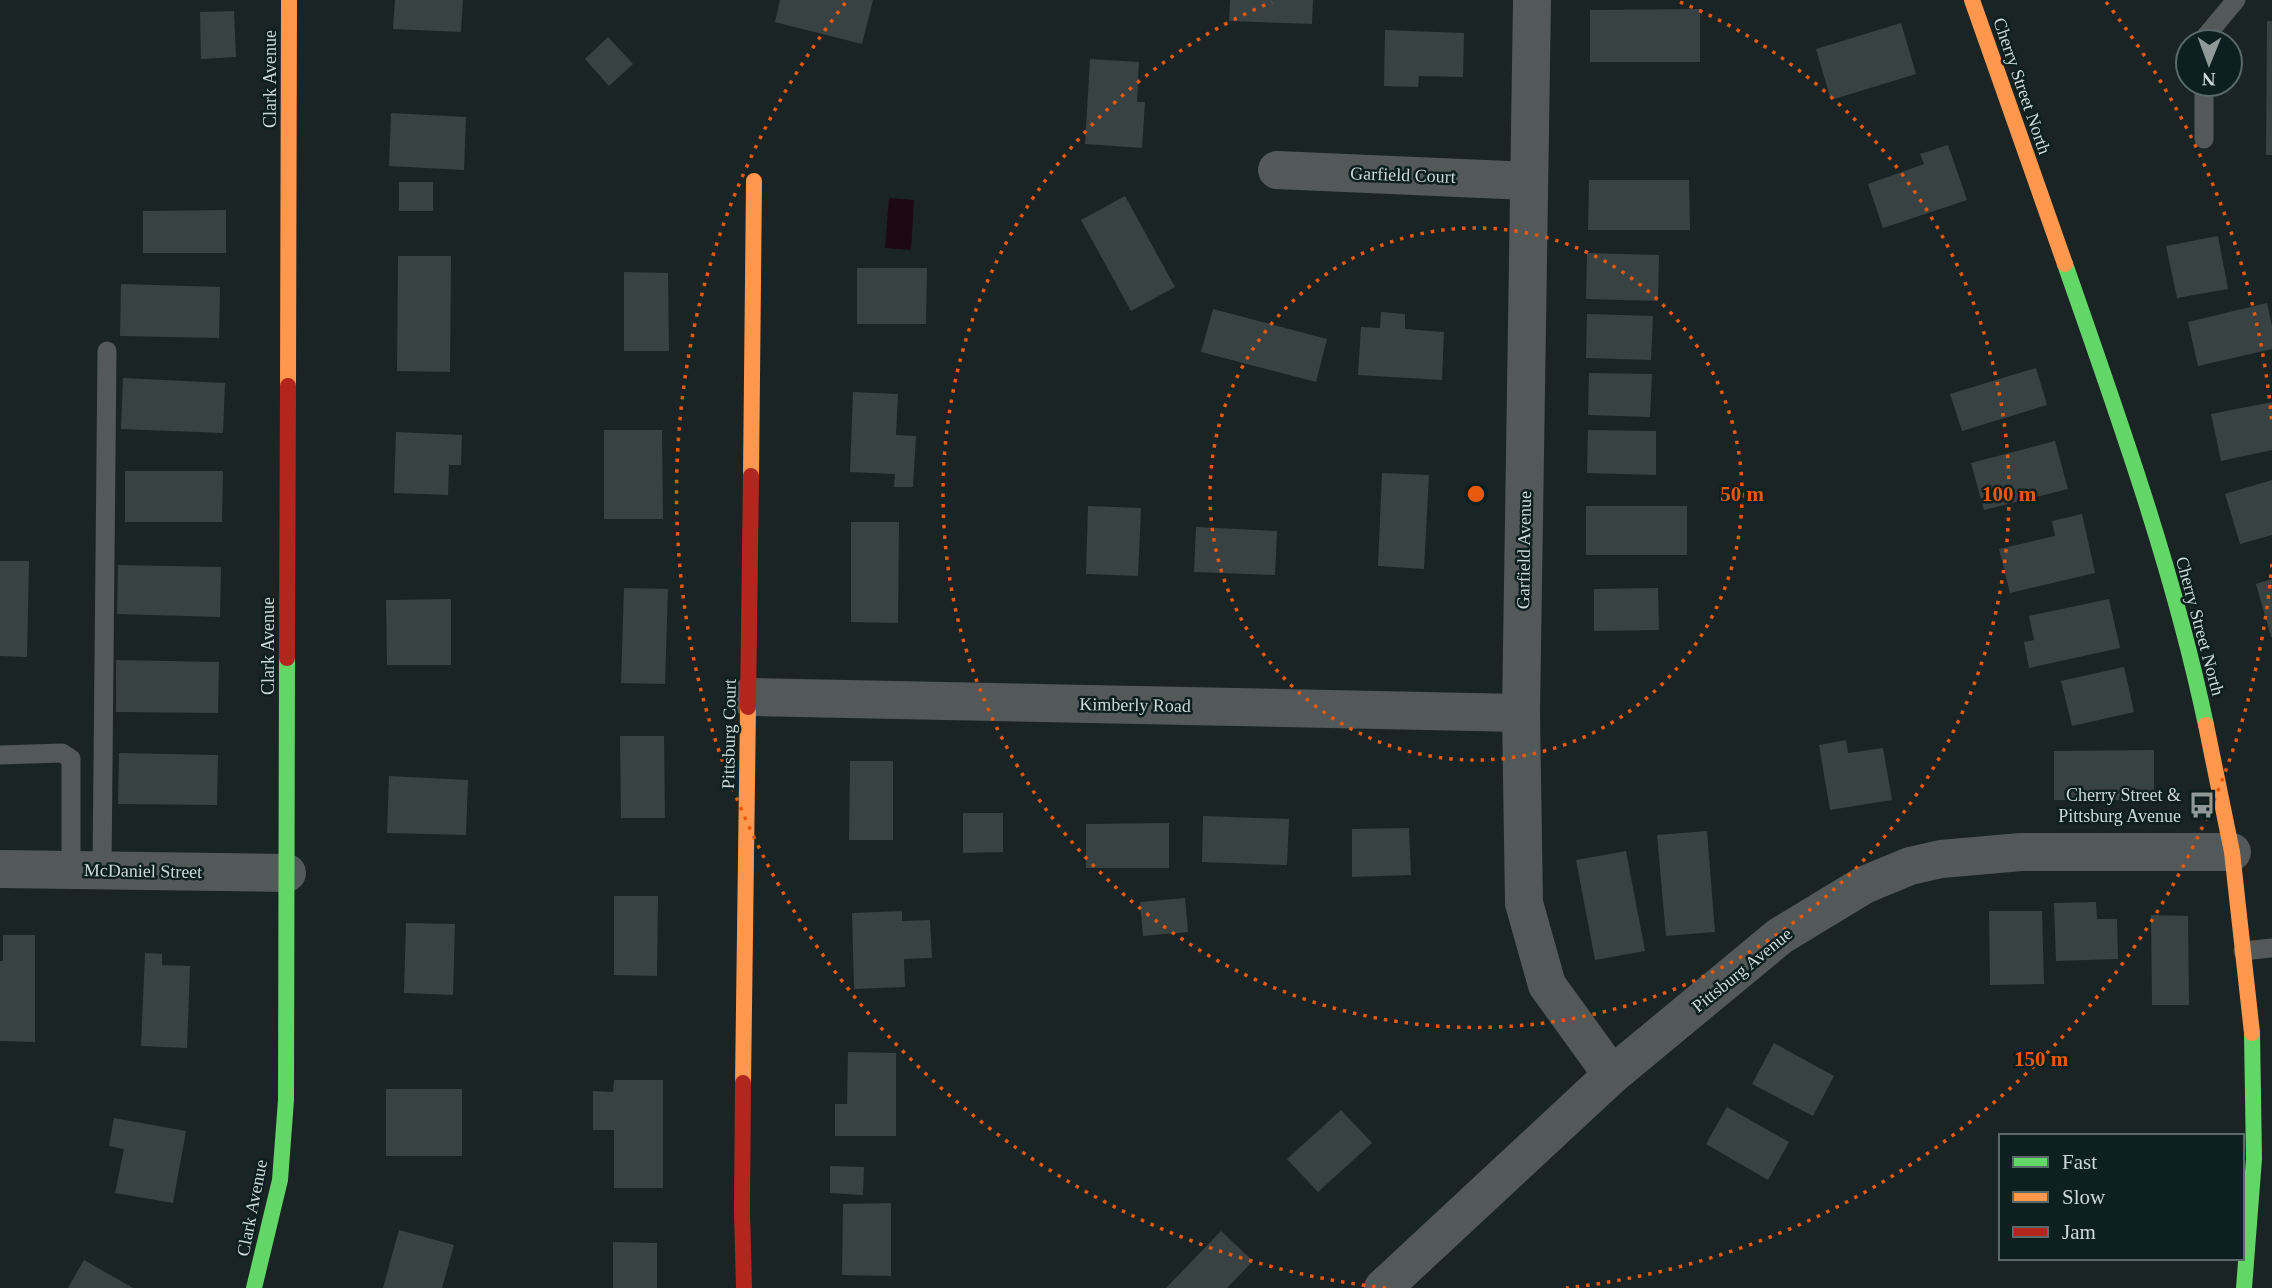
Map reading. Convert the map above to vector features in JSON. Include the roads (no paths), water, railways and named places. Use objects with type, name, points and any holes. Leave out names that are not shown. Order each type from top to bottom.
[{"type":"street","name":"Clark Avenue","points":[[254,1288],[280,1180],[286,1100],[289,0]]},
{"type":"street","name":"Garfield Avenue","points":[[1532,0],[1521,713],[1524,903],[1547,985],[1612,1075]]},
{"type":"street","name":"Cherry Street North","points":[[1972,0],[2122,428],[2191,653],[2232,852],[2253,1046],[2254,1159],[2244,1288]]},
{"type":"street","name":"Garfield Court","points":[[1277,170],[1529,181]]},
{"type":"street","name":"Pittsburg Court","points":[[744,1288],[742,1210],[754,181]]},
{"type":"street","name":"Kimberly Road","points":[[749,697],[1521,713]]},
{"type":"street","name":"Pittsburg Avenue","points":[[1383,1288],[1612,1075],[1780,936],[1864,885],[1910,866],[1941,859],[2021,852],[2232,852]]},
{"type":"street","name":"McDaniel Street","points":[[0,869],[286,873]]},
{"type":"lane","points":[[2213,28],[2236,0]]},
{"type":"lane","points":[[2204,98],[2204,139]]},
{"type":"lane","points":[[86,870],[107,351]]},
{"type":"lane","points":[[0,755],[62,753],[71,759],[86,870]]},
{"type":"lane","points":[[2243,951],[2272,948]]},
{"type":"place","name":"Cherry Street & Pittsburg Avenue","points":[[2202,805]]}]
